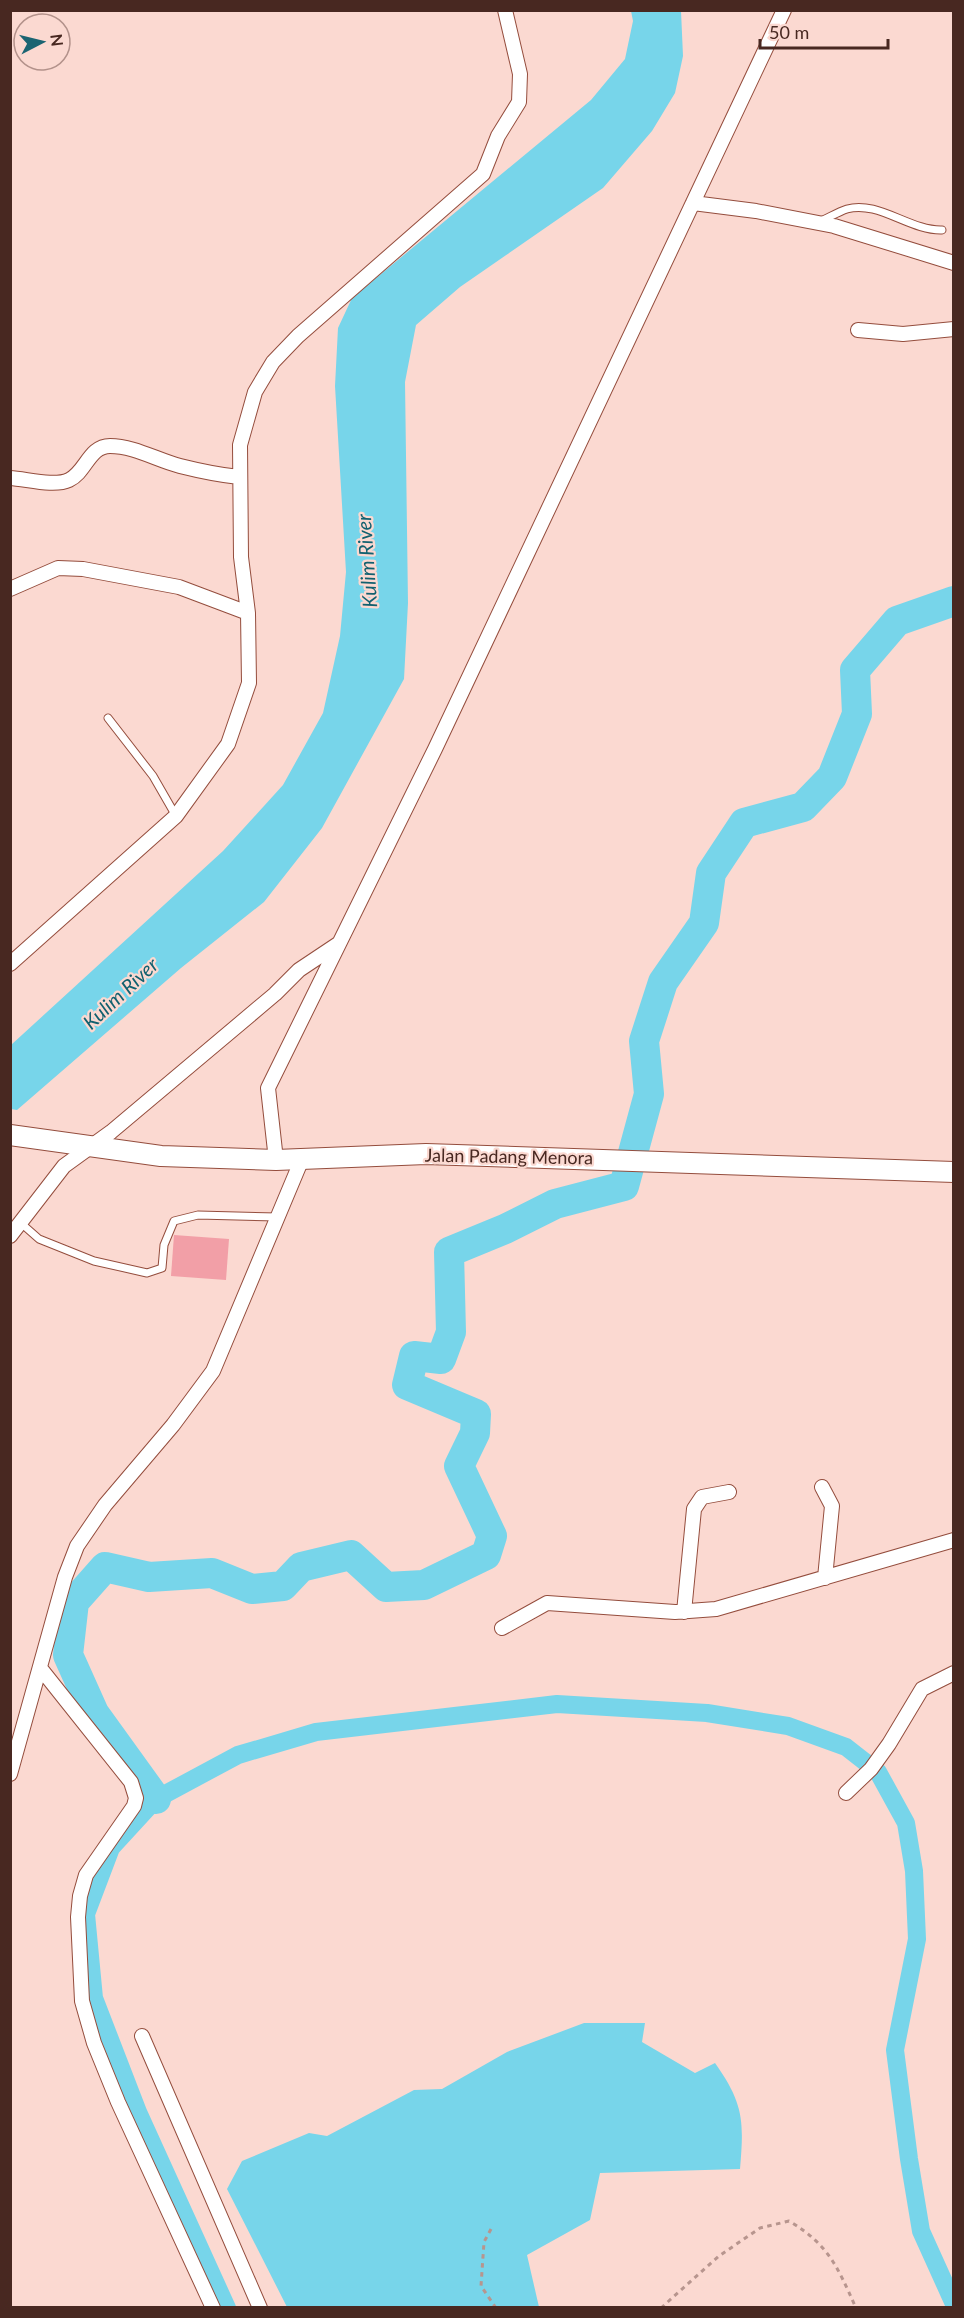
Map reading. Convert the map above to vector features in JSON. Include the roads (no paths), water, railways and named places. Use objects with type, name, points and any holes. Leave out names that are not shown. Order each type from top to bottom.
[{"type":"main road","name":"Jalan Padang Menora","points":[[10,1135],[95,1145],[161,1156],[276,1160],[426,1154],[954,1172]]},
{"type":"main road","points":[[929,1171],[954,1156]]},
{"type":"street","points":[[10,964],[176,816],[228,744],[249,683],[248,613],[241,557],[239,477],[240,445],[255,392],[273,362],[325,310],[483,174],[498,136],[519,102],[520,74],[505,10]]},
{"type":"street","points":[[276,1160],[268,1088],[435,749],[783,10]]},
{"type":"street","points":[[693,202],[816,223],[954,262]]},
{"type":"street","points":[[858,330],[903,334],[954,329]]},
{"type":"street","points":[[10,478],[59,483],[71,480],[97,450],[107,446],[123,447],[208,473],[239,477]]},
{"type":"street","points":[[10,589],[58,568],[83,568],[178,587],[248,613]]},
{"type":"street","points":[[10,1236],[22,1224],[64,1166],[95,1145],[275,994],[299,970],[340,942]]},
{"type":"street","points":[[10,1774],[65,1577],[77,1546],[105,1505],[173,1425],[213,1371],[302,1159]]},
{"type":"street","points":[[822,1487],[832,1506],[825,1578]]},
{"type":"street","points":[[684,1612],[694,1509],[702,1497],[729,1492]]},
{"type":"street","points":[[502,1628],[547,1603],[684,1612],[716,1609],[954,1540]]},
{"type":"street","points":[[40,1669],[131,1782],[136,1798],[134,1806],[86,1875],[80,1896],[78,1929],[82,2001],[94,2043],[118,2102],[213,2307]]},
{"type":"street","points":[[846,1793],[870,1769],[889,1744],[921,1689],[954,1673]]},
{"type":"street","points":[[142,2036],[260,2307]]},
{"type":"lane","points":[[816,223],[849,208],[872,210],[908,223],[942,230]]},
{"type":"lane","points":[[108,718],[153,776],[176,816]]},
{"type":"lane","points":[[22,1224],[39,1239],[94,1261],[147,1273],[162,1268],[164,1245],[174,1221],[198,1215],[277,1217]]},
{"type":"water","name":"Kulim River","points":[[631,11],[681,11],[683,56],[675,93],[652,131],[603,188],[460,287],[416,325],[405,382],[408,603],[404,679],[322,828],[264,902],[181,968],[17,1110],[11,1109],[11,1045],[223,851],[283,785],[323,713],[340,636],[346,572],[335,386],[338,328],[352,298],[591,100],[625,59],[633,21]]},
{"type":"water","points":[[584,2023],[645,2023],[642,2042],[695,2073],[715,2063],[732,2090],[740,2113],[742,2138],[740,2169],[600,2173],[590,2220],[527,2255],[539,2307],[287,2307],[227,2189],[242,2161],[309,2133],[327,2136],[414,2090],[442,2089],[507,2052]]},
{"type":"waterway","points":[[156,1799],[94,1713],[68,1655],[74,1602],[105,1567],[149,1577],[212,1573],[252,1589],[283,1586],[301,1567],[351,1555],[386,1587],[424,1585],[486,1555],[492,1536],[459,1466],[475,1433],[476,1414],[407,1385],[414,1356],[441,1359],[451,1332],[449,1252],[505,1229],[555,1204],[624,1186],[649,1094],[644,1041],[663,982],[704,923],[711,873],[744,823],[803,807],[832,777],[857,714],[855,670],[897,621],[954,601]]},
{"type":"waterway","points":[[227,2308],[138,2112],[94,1998],[86,1914],[111,1848],[156,1799],[238,1755],[316,1732],[557,1704],[707,1713],[788,1726],[846,1747],[878,1772],[906,1823],[914,1871],[917,1939],[895,2050],[909,2159],[921,2231],[954,2304]]}]
